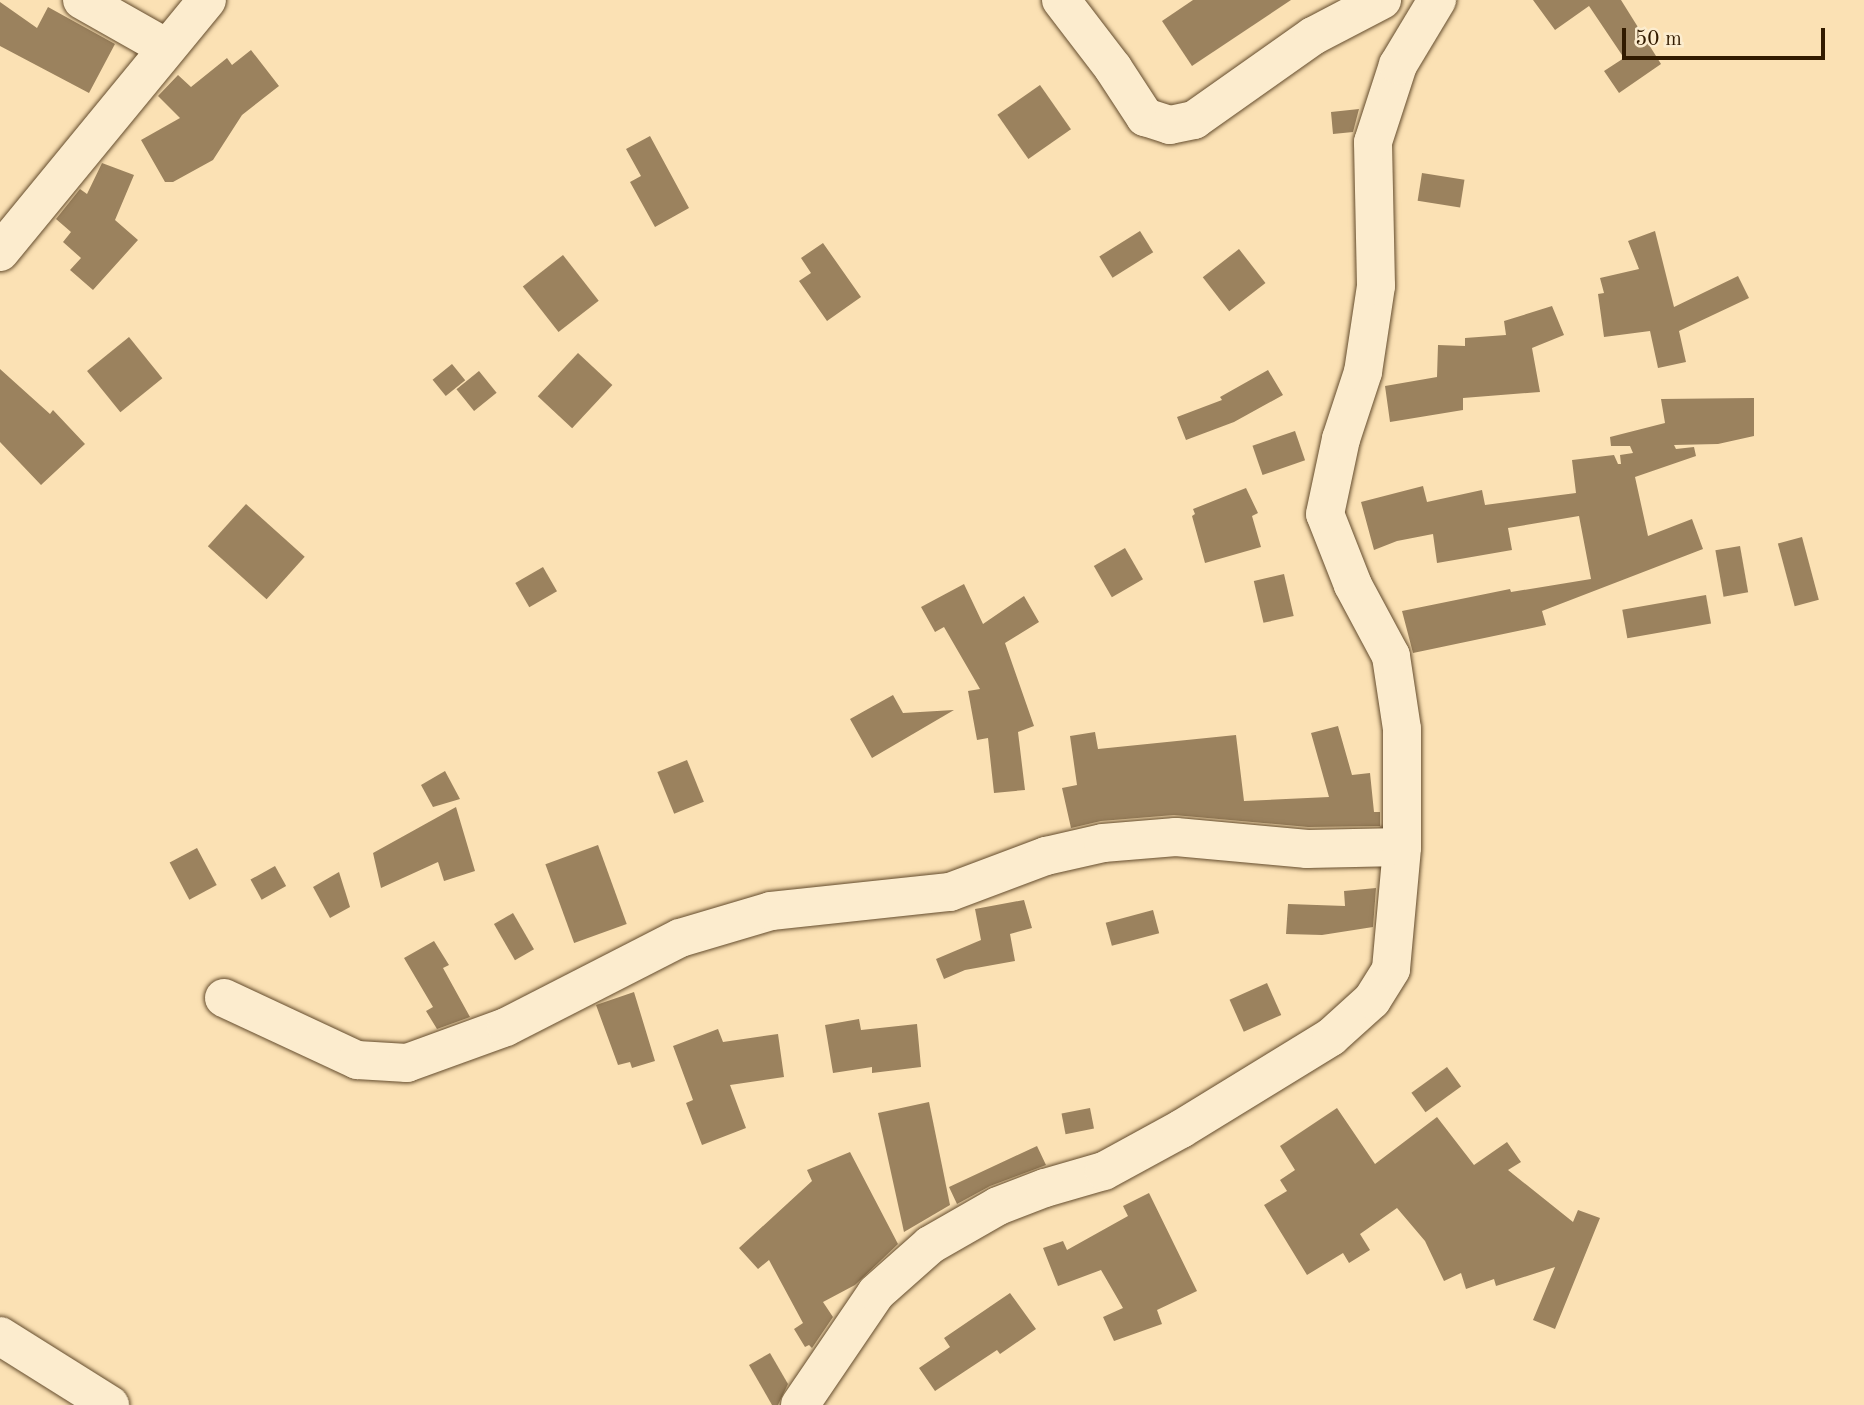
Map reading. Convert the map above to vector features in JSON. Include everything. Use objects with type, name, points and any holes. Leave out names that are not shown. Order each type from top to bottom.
[{"type":"street","points":[[82,0],[165,47]]},
{"type":"street","points":[[0,252],[165,47],[207,0]]},
{"type":"street","points":[[1061,0],[1113,68],[1145,117],[1170,125],[1194,120],[1314,36],[1382,0]]},
{"type":"street","points":[[800,1405],[876,1293],[930,1245],[998,1206],[1104,1171],[1181,1129],[1331,1037],[1372,1000],[1391,969],[1402,847],[1402,729],[1391,656],[1353,584],[1325,514],[1341,439],[1363,372],[1376,286],[1373,142],[1398,65],[1437,0]]},
{"type":"street","points":[[224,999],[357,1060],[407,1063],[506,1027],[680,938],[771,911],[950,892],[1046,856],[1103,843],[1176,837],[1307,849],[1402,847]]},
{"type":"street","points":[[0,1336],[110,1405]]},
{"type":"building","points":[[1193,0],[1291,0],[1192,66],[1162,21]]},
{"type":"building","points":[[1533,0],[1621,0],[1661,64],[1619,93],[1604,71],[1624,58],[1589,6],[1555,30]]},
{"type":"building","points":[[0,2],[37,28],[48,7],[115,44],[89,93],[0,46]]},
{"type":"building","points":[[251,50],[279,86],[242,115],[213,160],[173,182],[165,182],[141,140],[180,118],[158,96],[178,75],[191,87],[227,58],[232,65]]},
{"type":"building","points":[[1040,85],[1071,129],[1028,159],[997,115]]},
{"type":"building","points":[[1359,109],[1353,132],[1333,134],[1331,112]]},
{"type":"building","points":[[650,136],[689,208],[655,227],[630,182],[641,176],[626,149]]},
{"type":"building","points":[[102,163],[134,175],[115,220],[138,240],[93,290],[70,270],[81,258],[63,242],[71,232],[56,219],[80,189],[87,194]]},
{"type":"building","points":[[1422,173],[1464,180],[1460,207],[1418,201]]},
{"type":"building","points":[[1140,231],[1153,252],[1113,278],[1099,256]]},
{"type":"building","points":[[1655,231],[1674,307],[1738,276],[1749,298],[1679,331],[1686,362],[1658,368],[1650,331],[1604,337],[1598,294],[1604,293],[1600,278],[1639,269],[1628,241]]},
{"type":"building","points":[[823,243],[861,297],[827,321],[799,281],[811,273],[801,258]]},
{"type":"building","points":[[1239,249],[1265,283],[1229,311],[1203,277]]},
{"type":"building","points":[[563,255],[599,301],[559,332],[523,286]]},
{"type":"building","points":[[1552,306],[1564,335],[1532,348],[1540,392],[1463,398],[1463,410],[1390,422],[1385,386],[1437,377],[1438,345],[1465,346],[1465,338],[1506,335],[1504,321]]},
{"type":"building","points":[[129,337],[162,378],[120,412],[87,371]]},
{"type":"building","points":[[578,353],[612,385],[572,428],[538,396]]},
{"type":"building","points":[[452,364],[465,380],[446,396],[433,380]]},
{"type":"building","points":[[0,369],[50,414],[53,410],[85,444],[41,485],[0,442]]},
{"type":"building","points":[[1268,370],[1283,395],[1234,422],[1186,440],[1177,417],[1222,400],[1220,397]]},
{"type":"building","points":[[479,371],[497,393],[474,411],[456,389]]},
{"type":"building","points":[[1754,398],[1754,436],[1718,444],[1674,445],[1676,449],[1694,447],[1696,456],[1635,477],[1648,536],[1692,519],[1703,549],[1542,611],[1546,625],[1413,653],[1402,611],[1510,589],[1511,592],[1591,579],[1579,516],[1508,528],[1512,550],[1437,563],[1433,534],[1397,541],[1374,550],[1361,502],[1423,486],[1427,502],[1482,490],[1485,505],[1576,493],[1572,460],[1614,455],[1618,464],[1621,464],[1620,455],[1633,453],[1630,446],[1611,446],[1610,437],[1665,423],[1661,399]]},
{"type":"building","points":[[1295,431],[1305,460],[1263,475],[1252,446]]},
{"type":"building","points":[[1246,488],[1258,513],[1252,516],[1261,547],[1205,563],[1192,516],[1195,514],[1193,509]]},
{"type":"building","points":[[246,504],[305,557],[267,599],[208,546]]},
{"type":"building","points":[[1802,537],[1819,600],[1795,606],[1778,543]]},
{"type":"building","points":[[1740,546],[1748,592],[1724,597],[1715,550]]},
{"type":"building","points":[[1125,548],[1143,579],[1112,597],[1094,566]]},
{"type":"building","points":[[543,567],[557,591],[529,607],[515,583]]},
{"type":"building","points":[[1284,574],[1294,616],[1263,623],[1254,581]]},
{"type":"building","points":[[964,584],[983,624],[1024,596],[1039,622],[1005,643],[1034,726],[1018,732],[1025,790],[994,793],[988,738],[977,740],[968,691],[980,689],[944,627],[935,632],[921,607]]},
{"type":"building","points":[[1706,595],[1711,624],[1627,638],[1622,610]]},
{"type":"building","points":[[893,695],[903,713],[954,710],[872,758],[850,719]]},
{"type":"building","points":[[1338,726],[1352,775],[1370,773],[1374,812],[1380,812],[1380,826],[1308,827],[1174,815],[1101,821],[1071,828],[1062,788],[1077,785],[1070,736],[1095,732],[1098,749],[1236,735],[1244,801],[1329,797],[1311,733]]},
{"type":"building","points":[[687,760],[704,802],[674,814],[657,772]]},
{"type":"building","points":[[445,771],[460,799],[433,807],[421,785]]},
{"type":"building","points":[[456,807],[475,871],[444,881],[438,862],[381,888],[373,853]]},
{"type":"building","points":[[598,845],[627,924],[574,943],[545,864]]},
{"type":"building","points":[[197,848],[217,885],[189,900],[170,863]]},
{"type":"building","points":[[275,866],[286,886],[262,900],[251,880]]},
{"type":"building","points":[[339,872],[350,907],[330,918],[313,887]]},
{"type":"building","points":[[1376,888],[1373,927],[1322,935],[1286,934],[1288,904],[1345,906],[1344,891]]},
{"type":"building","points":[[1024,900],[1032,928],[1010,934],[1015,961],[965,970],[944,979],[936,959],[981,940],[975,909]]},
{"type":"building","points":[[1153,910],[1159,933],[1112,946],[1106,923]]},
{"type":"building","points":[[513,913],[534,949],[515,960],[494,924]]},
{"type":"building","points":[[434,941],[449,965],[443,968],[470,1017],[437,1029],[426,1011],[433,1007],[404,958]]},
{"type":"building","points":[[1267,983],[1281,1015],[1244,1032],[1230,1000]]},
{"type":"building","points":[[634,992],[655,1061],[632,1068],[630,1062],[618,1065],[596,1005]]},
{"type":"building","points":[[859,1019],[861,1030],[917,1024],[921,1067],[872,1073],[872,1067],[833,1073],[825,1025]]},
{"type":"building","points":[[718,1029],[723,1042],[778,1034],[784,1077],[730,1085],[746,1128],[702,1145],[686,1103],[693,1100],[673,1046]]},
{"type":"building","points":[[1447,1067],[1461,1086],[1426,1112],[1411,1093]]},
{"type":"building","points":[[929,1102],[950,1205],[904,1232],[878,1113]]},
{"type":"building","points":[[1090,1108],[1094,1129],[1066,1134],[1062,1114]]},
{"type":"building","points":[[1337,1108],[1375,1164],[1437,1117],[1474,1165],[1507,1142],[1521,1162],[1508,1170],[1573,1222],[1578,1210],[1600,1218],[1555,1329],[1533,1320],[1555,1267],[1496,1286],[1494,1279],[1466,1289],[1461,1273],[1444,1281],[1425,1241],[1397,1208],[1360,1234],[1370,1250],[1349,1263],[1343,1253],[1307,1275],[1264,1205],[1287,1191],[1280,1180],[1295,1170],[1280,1146]]},
{"type":"building","points":[[1037,1146],[1046,1165],[990,1186],[957,1204],[949,1187]]},
{"type":"building","points":[[850,1152],[898,1244],[855,1285],[823,1302],[833,1317],[812,1348],[809,1345],[805,1347],[794,1329],[803,1323],[769,1260],[758,1269],[739,1248],[812,1181],[807,1170]]},
{"type":"building","points":[[1149,1193],[1197,1291],[1157,1310],[1162,1324],[1114,1341],[1103,1317],[1123,1308],[1101,1270],[1058,1286],[1043,1248],[1063,1241],[1067,1250],[1128,1216],[1123,1206]]},
{"type":"building","points":[[1010,1293],[1036,1329],[1000,1354],[997,1350],[935,1391],[919,1368],[950,1347],[944,1338]]},
{"type":"building","points":[[770,1353],[788,1384],[778,1405],[772,1405],[749,1365]]}]
